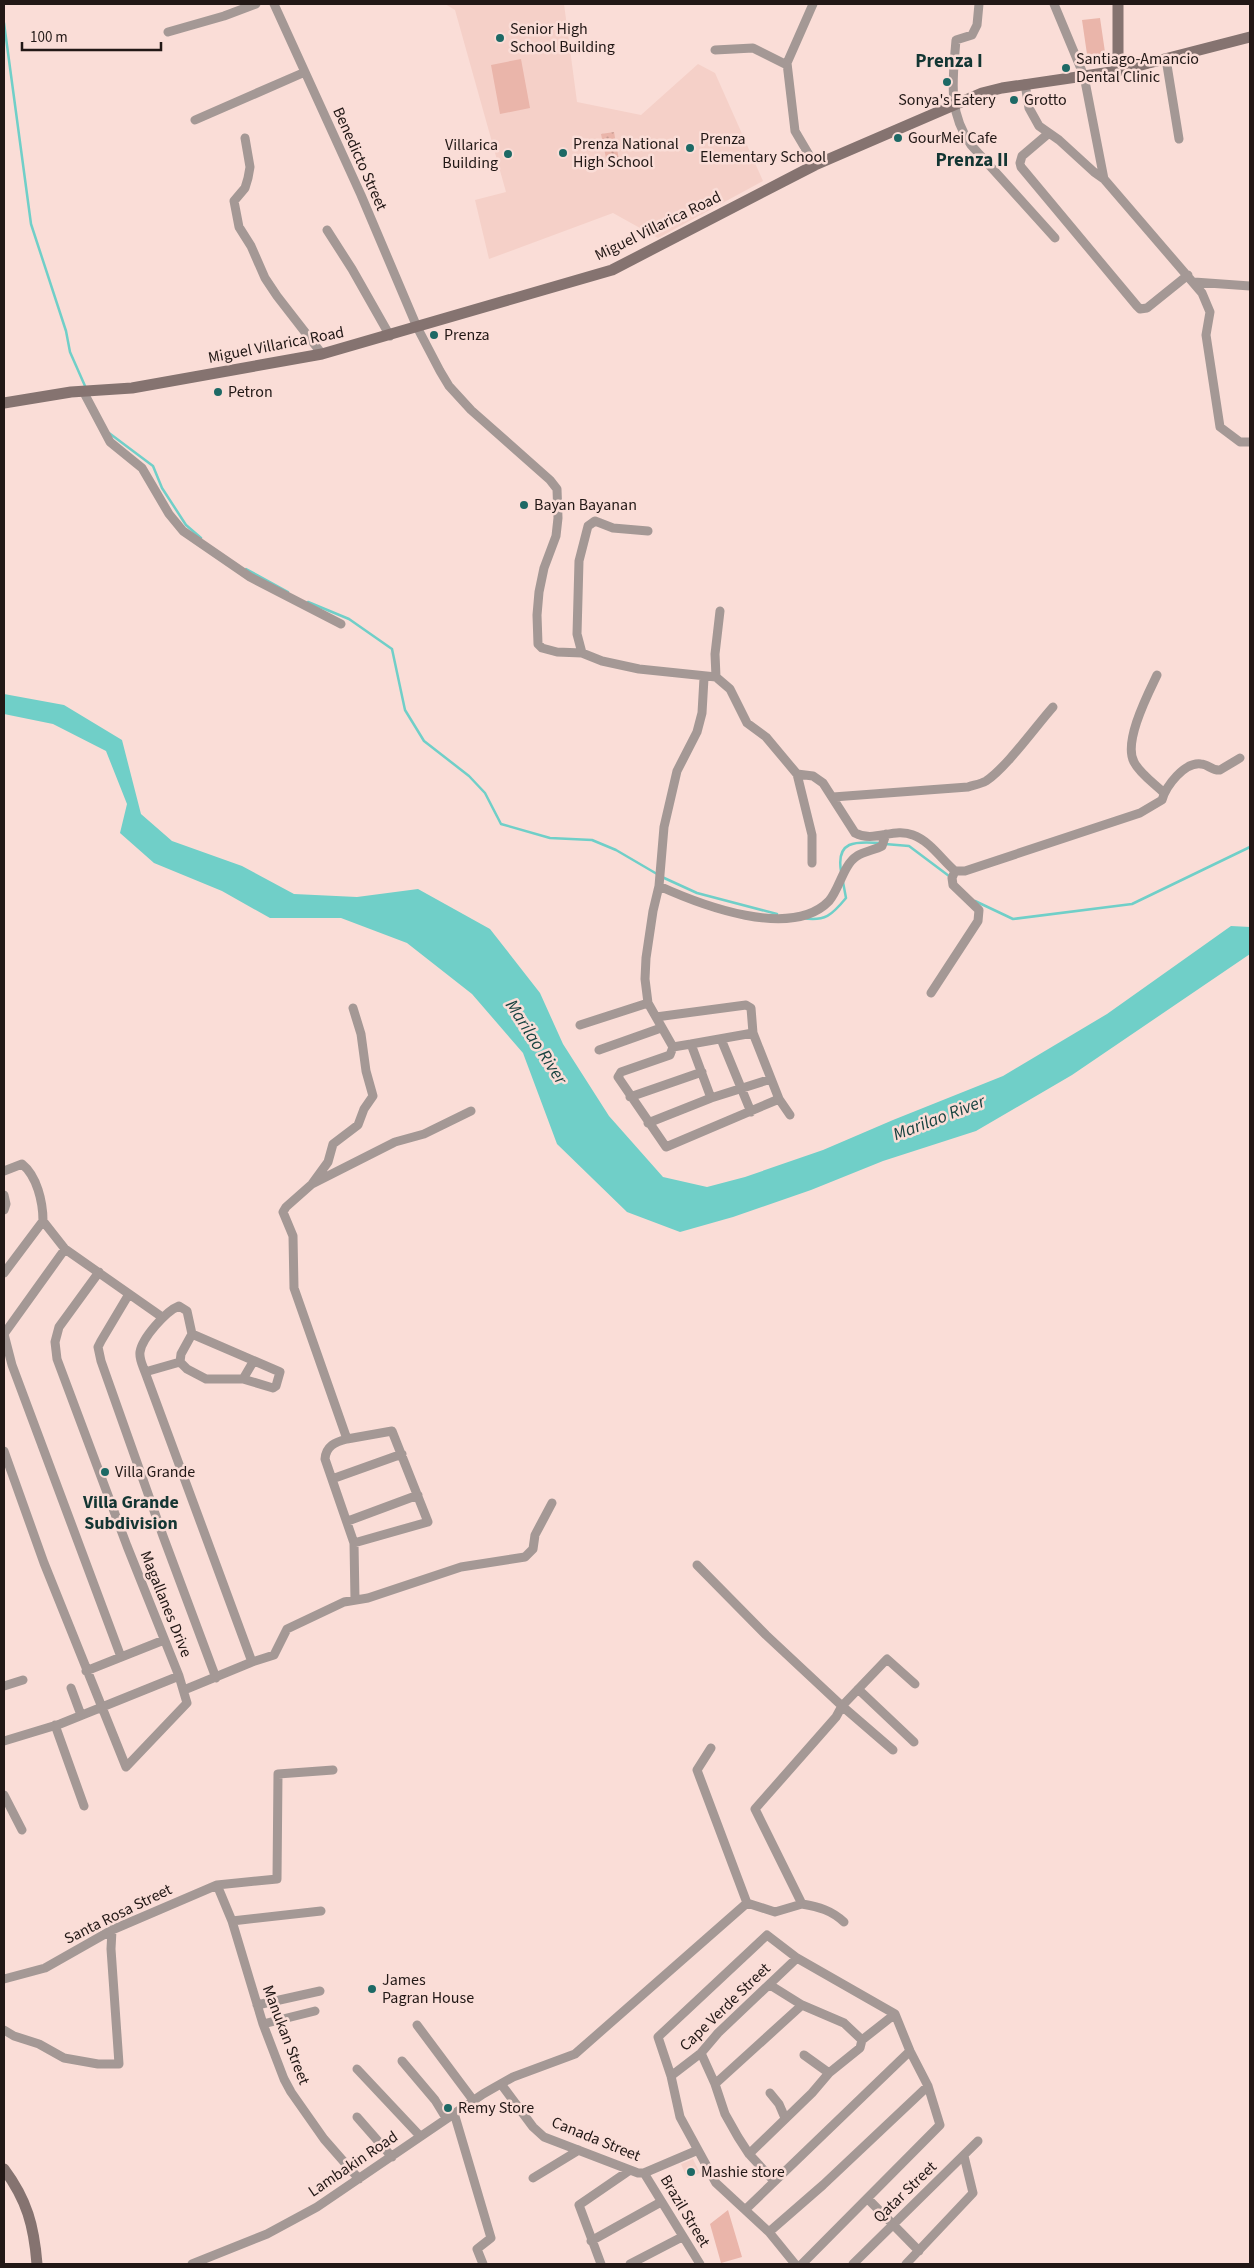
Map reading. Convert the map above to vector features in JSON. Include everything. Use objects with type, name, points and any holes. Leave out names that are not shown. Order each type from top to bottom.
[{"type":"main road","points":[[1118,4],[1118,71]]},
{"type":"main road","name":"Miguel Villarica Road","points":[[4,403],[83,391],[132,388],[322,354],[390,336],[612,270],[815,165],[982,93],[1025,84],[1118,71],[1250,37]]},
{"type":"main road","points":[[4,2170],[21,2193],[28,2210],[37,2264]]},
{"type":"street","points":[[168,32],[224,16],[256,4]]},
{"type":"street","name":"Benedicto Street","points":[[274,4],[361,195],[418,327],[440,371],[456,394],[555,485],[558,496],[556,536],[544,568],[539,592],[537,638],[538,644],[542,648],[557,652],[582,653]]},
{"type":"street","points":[[813,4],[787,66],[795,131],[815,165]]},
{"type":"street","points":[[979,4],[977,25],[972,35],[956,40],[952,88],[954,106],[966,137],[971,144],[1055,238]]},
{"type":"street","points":[[1054,4],[1084,76],[1104,179]]},
{"type":"street","points":[[715,50],[753,48],[787,66]]},
{"type":"street","points":[[1166,59],[1178,139]]},
{"type":"street","points":[[196,120],[305,72]]},
{"type":"street","points":[[1025,84],[1033,117],[1039,126],[1049,132],[1104,179],[1194,282],[1210,308],[1206,335],[1220,427],[1240,442],[1250,442]]},
{"type":"street","points":[[1049,132],[1022,156],[1021,167],[1137,306],[1144,310],[1188,275]]},
{"type":"street","points":[[245,138],[250,167],[244,188],[234,201],[239,227],[277,296],[322,354]]},
{"type":"street","points":[[327,230],[352,269],[390,336]]},
{"type":"street","points":[[1194,282],[1250,286]]},
{"type":"street","points":[[83,391],[110,442],[142,468],[169,514],[184,531],[250,577],[341,624]]},
{"type":"street","points":[[648,531],[613,528],[595,521],[588,526],[578,561],[577,634],[582,653],[639,669],[704,678],[716,677],[730,689],[747,723],[766,737],[797,774],[812,835],[812,863]]},
{"type":"street","points":[[716,677],[715,654],[720,611]]},
{"type":"street","points":[[1157,675],[1134,727],[1132,755],[1136,765],[1164,793]]},
{"type":"street","points":[[704,678],[702,713],[697,732],[677,771],[664,827],[660,879],[646,958],[645,979],[648,1003],[672,1047],[670,1055],[619,1074],[619,1080],[666,1147],[779,1099]]},
{"type":"street","points":[[833,797],[968,787],[981,784],[989,779],[1006,761],[1053,707]]},
{"type":"street","points":[[797,774],[813,776],[822,783],[833,797],[855,834],[862,837],[900,832],[914,835],[922,840],[955,871],[965,871],[1140,814],[1162,800],[1171,782],[1189,766],[1204,764],[1216,771],[1240,758]]},
{"type":"street","points":[[660,879],[685,898],[748,915],[774,919],[798,918],[815,911],[829,900],[851,863],[858,855],[882,846],[886,834]]},
{"type":"street","points":[[931,993],[978,921],[980,914],[979,910],[953,885],[952,878],[955,871]]},
{"type":"street","points":[[580,1025],[648,1003]]},
{"type":"street","points":[[656,1017],[749,1005],[751,1008],[753,1033],[779,1099],[790,1115]]},
{"type":"street","points":[[347,1439],[294,1288],[292,1236],[283,1212],[286,1207],[312,1184],[328,1162],[333,1144],[358,1125],[364,1109],[373,1096],[366,1071],[361,1034],[353,1008]]},
{"type":"street","points":[[599,1050],[662,1028]]},
{"type":"street","points":[[672,1047],[753,1033]]},
{"type":"street","points":[[721,1039],[751,1112]]},
{"type":"street","points":[[692,1044],[711,1098]]},
{"type":"street","points":[[630,1097],[702,1072]]},
{"type":"street","points":[[648,1123],[711,1098],[771,1078]]},
{"type":"street","points":[[312,1184],[395,1142],[424,1134],[471,1111]]},
{"type":"street","points":[[4,1172],[16,1165],[22,1164],[39,1191],[43,1221],[65,1250],[99,1272],[162,1318]]},
{"type":"street","points":[[4,1195],[6,1204],[4,1210]]},
{"type":"street","points":[[4,1273],[43,1221]]},
{"type":"street","points":[[65,1250],[4,1334],[8,1367],[121,1657]]},
{"type":"street","name":"Magallanes Drive","points":[[99,1272],[59,1326],[55,1342],[56,1354],[126,1546],[179,1676],[187,1703],[126,1767],[100,1707]]},
{"type":"street","points":[[129,1294],[98,1347],[101,1361],[216,1678]]},
{"type":"street","points":[[180,1362],[181,1354],[192,1334],[187,1311],[179,1306],[173,1308],[162,1318],[140,1354],[252,1662]]},
{"type":"street","points":[[180,1362],[187,1369],[206,1379],[243,1379],[273,1388],[276,1386],[280,1372],[253,1362],[192,1334]]},
{"type":"street","points":[[145,1372],[180,1362]]},
{"type":"street","points":[[243,1379],[253,1362]]},
{"type":"street","points":[[354,1543],[428,1522],[392,1431],[337,1442],[326,1453],[325,1459],[348,1521],[354,1543],[355,1600]]},
{"type":"street","points":[[4,1451],[100,1707]]},
{"type":"street","points":[[332,1478],[402,1454]]},
{"type":"street","points":[[348,1521],[418,1495]]},
{"type":"street","points":[[184,1690],[274,1655],[287,1629],[344,1602],[368,1598],[461,1567],[525,1556],[533,1549],[536,1535],[552,1503]]},
{"type":"street","points":[[697,1565],[766,1635],[892,1750]]},
{"type":"street","points":[[86,1671],[164,1640]]},
{"type":"street","points":[[802,1904],[755,1809],[836,1717],[842,1706],[887,1659],[915,1684]]},
{"type":"street","points":[[4,1741],[55,1725],[179,1676]]},
{"type":"street","points":[[4,1686],[23,1680]]},
{"type":"street","points":[[71,1688],[81,1715]]},
{"type":"street","points":[[858,1689],[914,1742]]},
{"type":"street","points":[[55,1725],[84,1806]]},
{"type":"street","points":[[711,1748],[697,1770],[747,1903],[775,1912],[802,1904],[820,1907],[834,1913],[844,1922]]},
{"type":"street","name":"Santa Rosa Street","points":[[4,1979],[45,1968],[112,1930],[217,1885],[277,1879],[278,1774],[333,1770]]},
{"type":"street","points":[[4,1795],[22,1830]]},
{"type":"street","name":"Manukan Street","points":[[217,1885],[232,1921],[262,2024],[291,2092],[324,2139],[359,2179]]},
{"type":"street","name":"Lambakin Road","points":[[192,2264],[267,2234],[317,2207],[473,2100],[523,2074],[575,2054],[747,1903]]},
{"type":"street","points":[[232,1921],[321,1911]]},
{"type":"street","points":[[4,2030],[14,2036],[39,2044],[64,2058],[78,2062],[118,2064],[111,1949],[112,1930]]},
{"type":"street","points":[[795,2264],[769,2232],[716,2183],[680,2117],[671,2076],[658,2037],[767,1935],[797,1958],[895,2014],[928,2086],[940,2125],[802,2264]]},
{"type":"street","name":"Cape Verde Street","points":[[671,2076],[701,2053],[718,2033],[797,1958]]},
{"type":"street","points":[[770,1985],[802,2005],[844,2023],[862,2040]]},
{"type":"street","points":[[257,2005],[320,1991]]},
{"type":"street","points":[[715,2084],[802,2005]]},
{"type":"street","points":[[262,2024],[315,2011]]},
{"type":"street","points":[[749,2154],[812,2093],[829,2073],[860,2048],[862,2040],[895,2014]]},
{"type":"street","points":[[417,2025],[473,2100]]},
{"type":"street","points":[[746,2209],[910,2050]]},
{"type":"street","points":[[701,2053],[715,2084],[725,2114],[749,2154],[774,2181]]},
{"type":"street","points":[[804,2055],[829,2073]]},
{"type":"street","points":[[402,2062],[450,2116],[491,2238],[477,2249],[483,2264]]},
{"type":"street","points":[[357,2069],[420,2136]]},
{"type":"street","name":"Canada Street","points":[[501,2084],[538,2132],[544,2137],[630,2170],[644,2173],[698,2150]]},
{"type":"street","points":[[769,2232],[830,2179],[928,2086]]},
{"type":"street","points":[[770,2093],[779,2104],[785,2118]]},
{"type":"street","points":[[357,2117],[392,2157]]},
{"type":"street","name":"Qatar Street","points":[[853,2264],[978,2142]]},
{"type":"street","points":[[533,2178],[579,2150]]},
{"type":"street","points":[[906,2264],[973,2193],[964,2156]]},
{"type":"street","points":[[601,2264],[579,2205],[630,2170]]},
{"type":"street","name":"Brazil Street","points":[[644,2173],[700,2264]]},
{"type":"street","points":[[868,2199],[919,2251]]},
{"type":"street","points":[[591,2241],[661,2202]]},
{"type":"street","points":[[630,2264],[682,2237]]},
{"type":"shaded area","name":"Prenza National High School","points":[[445,4],[564,4],[577,102],[641,115],[698,64],[715,73],[763,181],[658,238],[613,213],[489,259],[475,200],[506,192],[455,10]]},
{"type":"shaded area","points":[[1100,18],[1106,59],[1088,61],[1082,20]]},
{"type":"shaded area","points":[[521,59],[530,108],[500,114],[491,65]]},
{"type":"shaded area","points":[[614,132],[619,160],[607,163],[601,134]]},
{"type":"shaded area","points":[[693,2159],[700,2173],[687,2178],[681,2164]]},
{"type":"shaded area","points":[[728,2210],[742,2257],[721,2263],[710,2224]]},
{"type":"water","name":"Marilao River","points":[[4,694],[64,705],[122,740],[141,814],[172,841],[242,866],[294,894],[357,897],[418,889],[490,929],[540,993],[563,1044],[609,1116],[663,1177],[707,1187],[745,1177],[823,1150],[1003,1076],[1107,1014],[1231,926],[1250,927],[1250,954],[1072,1075],[976,1131],[883,1161],[811,1190],[733,1217],[680,1232],[627,1212],[557,1144],[523,1053],[472,994],[407,943],[341,918],[270,918],[222,891],[154,863],[120,833],[127,804],[106,751],[53,724],[4,714]]},
{"type":"waterway","points":[[4,23],[31,224],[66,331],[70,352],[85,386]]},
{"type":"waterway","points":[[109,433],[153,466],[162,488],[186,525],[201,538]]},
{"type":"waterway","points":[[246,569],[288,592]]},
{"type":"waterway","points":[[308,602],[349,619],[392,649],[405,710],[424,741],[469,776],[485,793],[501,824],[550,838],[592,840],[616,850],[657,874]]},
{"type":"waterway","points":[[841,871],[841,854],[849,845],[863,842],[880,843]]},
{"type":"waterway","points":[[885,844],[909,846],[949,876]]},
{"type":"waterway","points":[[975,901],[1013,919],[1132,904],[1250,847]]},
{"type":"waterway","points":[[662,877],[697,893],[777,914]]},
{"type":"waterway","points":[[802,918],[817,919],[832,913],[846,898],[843,882]]},
{"type":"place","name":"Senior High School Building","points":[[500,38]]},
{"type":"place","name":"Santiago-Amancio Dental Clinic","points":[[1066,68]]},
{"type":"place","name":"Sonya's Eatery","points":[[947,82]]},
{"type":"place","name":"Grotto","points":[[1014,100]]},
{"type":"place","name":"GourMei Cafe","points":[[898,138]]},
{"type":"place","name":"Prenza Elementary School","points":[[690,148]]},
{"type":"place","name":"Prenza National High School","points":[[563,153]]},
{"type":"place","name":"Villarica Building","points":[[508,154]]},
{"type":"place","name":"Prenza","points":[[434,335]]},
{"type":"place","name":"Petron","points":[[218,392]]},
{"type":"place","name":"Bayan Bayanan","points":[[524,505]]},
{"type":"place","name":"Villa Grande","points":[[105,1472]]},
{"type":"place","name":"James Pagran House","points":[[372,1989]]},
{"type":"place","name":"Remy Store","points":[[448,2108]]},
{"type":"place","name":"Mashie store","points":[[691,2172]]},
{"type":"district","name":"Prenza I","points":[[949,61]]},
{"type":"district","name":"Prenza II","points":[[972,160]]},
{"type":"district","name":"Villa Grande Subdivision","points":[[131,1512]]}]
